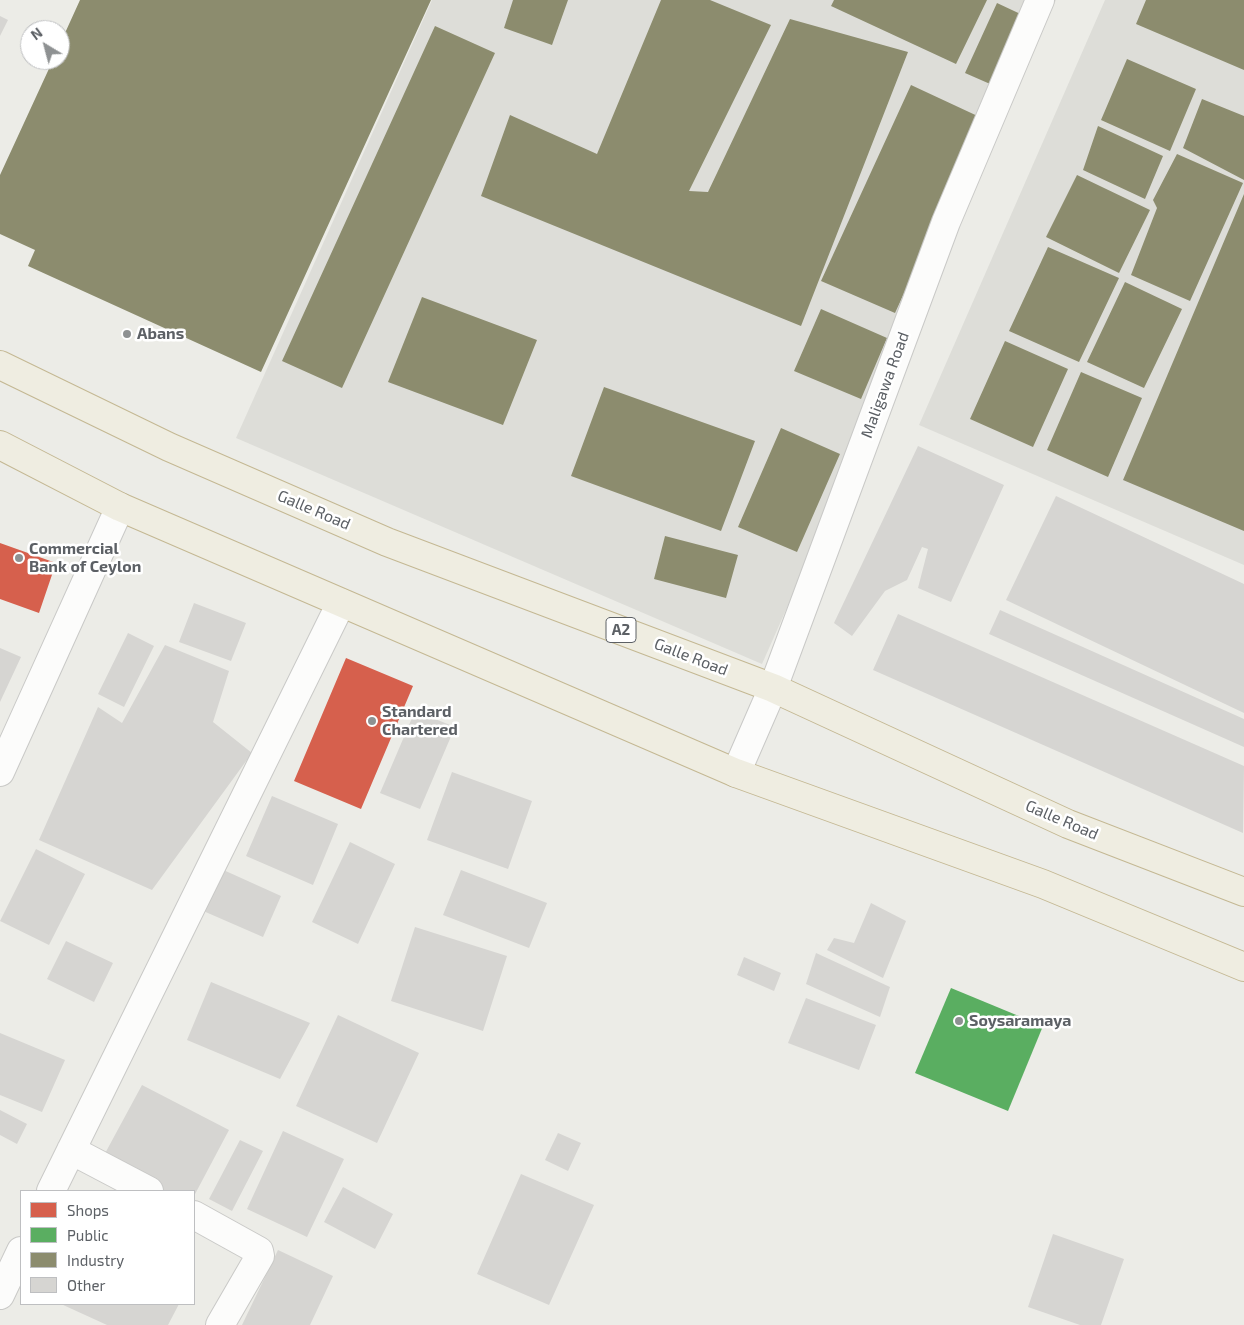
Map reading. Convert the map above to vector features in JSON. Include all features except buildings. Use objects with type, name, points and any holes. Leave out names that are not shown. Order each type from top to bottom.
[{"type":"highway","name":"Galle Road","points":[[0,365],[169,447],[387,542],[773,688],[1068,824],[1244,892]]},
{"type":"highway","points":[[0,445],[120,506],[340,603],[736,773],[1043,884],[1244,967]]},
{"type":"street","name":"Maligawa Road","points":[[736,773],[773,688],[946,222],[1040,0]]},
{"type":"street","points":[[0,772],[120,506]]},
{"type":"street","points":[[51,1190],[340,603]]},
{"type":"street","points":[[71,1150],[147,1190]]},
{"type":"street","points":[[195,1216],[259,1251],[260,1256],[220,1325]]},
{"type":"street","points":[[0,1295],[20,1253]]},
{"type":"shaded area","points":[[432,0],[1056,0],[762,664],[236,438]]},
{"type":"shaded area","points":[[1105,0],[1244,0],[1244,565],[919,425]]},
{"type":"place","name":"Abans","points":[[127,334]]},
{"type":"place","name":"Commercial Bank of Ceylon","points":[[19,558]]},
{"type":"place","name":"Standard Chartered","points":[[372,721]]},
{"type":"place","name":"Soysaramaya","points":[[959,1021]]}]
